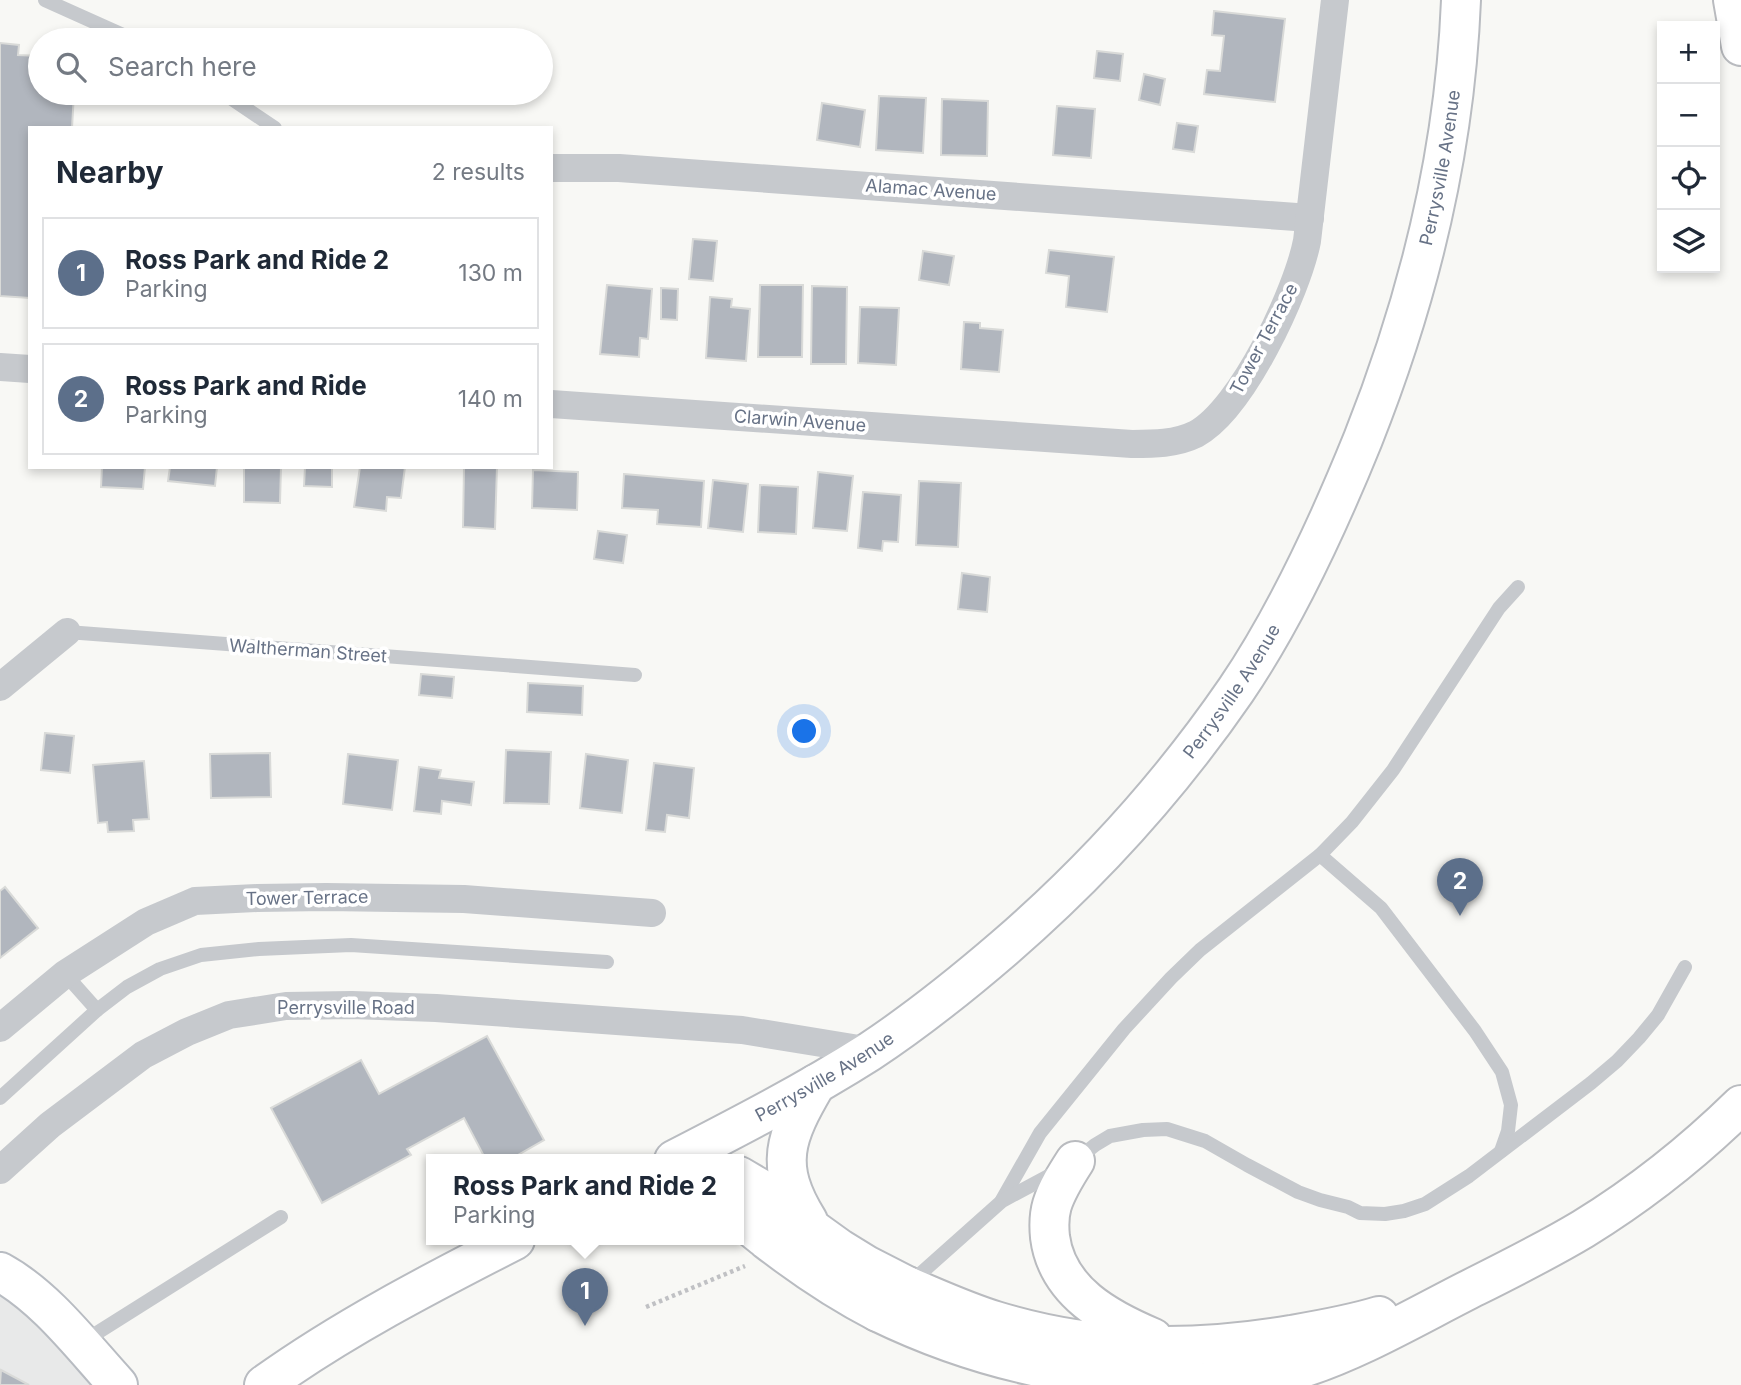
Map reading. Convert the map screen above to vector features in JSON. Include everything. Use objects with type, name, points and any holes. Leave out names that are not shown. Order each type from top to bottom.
[{"type":"main road","name":"Perrysville Avenue","points":[[701,1154],[871,1051],[975,973],[1070,887],[1115,842],[1196,746],[1238,687],[1276,624],[1316,546],[1382,391],[1406,318],[1440,187],[1453,103],[1461,0]]},
{"type":"main road","points":[[1733,0],[1741,47]]},
{"type":"main road","points":[[815,1231],[793,1192],[786,1157],[789,1138],[797,1118],[817,1084]]},
{"type":"main road","points":[[744,1179],[768,1193],[815,1231],[866,1265],[913,1329],[986,1356],[1080,1377],[1175,1384],[1223,1381],[1274,1375],[1301,1368],[1365,1342],[1531,1258],[1573,1235],[1631,1197],[1681,1160],[1741,1105]]},
{"type":"main road","points":[[1074,1161],[1052,1206],[1049,1227],[1057,1265],[1082,1297],[1103,1314],[1128,1328],[1175,1347]]},
{"type":"main road","points":[[744,1221],[782,1251],[854,1300],[892,1299],[966,1311],[1041,1333],[1129,1346],[1219,1345],[1322,1330],[1478,1285]]},
{"type":"main road","points":[[264,1385],[311,1353],[386,1309],[506,1245]]},
{"type":"main road","points":[[0,1272],[38,1300],[118,1385]]},
{"type":"street","name":"Tower Terrace","points":[[1049,438],[1150,444],[1182,440],[1209,425],[1222,412],[1250,372],[1286,304],[1304,256],[1335,0]]},
{"type":"street","name":"Alamac Avenue","points":[[553,168],[619,168],[1310,218]]},
{"type":"street","points":[[0,367],[28,369]]},
{"type":"street","name":"Clarwin Avenue","points":[[553,404],[1049,438]]},
{"type":"street","name":"Waltherman Street","points":[[0,687],[67,632]]},
{"type":"street","name":"Tower Terrace","points":[[0,1028],[65,974],[146,922],[195,901],[313,897],[464,899],[652,913]]},
{"type":"street","name":"Perrysville Road","points":[[0,1170],[50,1125],[143,1055],[229,1014],[286,1006],[364,1005],[450,1009],[742,1030],[871,1051]]},
{"type":"lane","points":[[45,0],[107,28]]},
{"type":"lane","points":[[241,105],[272,126]]},
{"type":"lane","points":[[1002,1201],[1040,1133],[1124,1029],[1171,978],[1200,950],[1320,855],[1352,822],[1393,770],[1499,608],[1518,587]]},
{"type":"lane","name":"Waltherman Street","points":[[67,632],[635,675]]},
{"type":"lane","points":[[1320,855],[1381,908],[1475,1031],[1502,1072],[1511,1105],[1508,1131],[1501,1152]]},
{"type":"lane","points":[[0,1098],[97,1010],[127,987],[160,969],[201,955],[259,948],[351,945],[607,962]]},
{"type":"lane","points":[[892,1299],[1002,1201],[1074,1161],[1110,1136],[1143,1130],[1167,1129],[1205,1141],[1298,1192],[1360,1213],[1385,1214],[1425,1204],[1501,1152],[1591,1083],[1624,1053],[1658,1015],[1685,967]]},
{"type":"lane","points":[[65,974],[97,1010]]},
{"type":"lane","points":[[80,1343],[281,1217]]},
{"type":"path","points":[[646,1307],[782,1251]]},
{"type":"shaded area","points":[[0,1272],[118,1385],[0,1385]]},
{"type":"building","points":[[1214,11],[1285,19],[1275,102],[1204,94],[1207,70],[1220,71],[1224,36],[1212,35]]},
{"type":"building","points":[[0,43],[19,45],[18,55],[28,55],[28,105],[73,105],[72,126],[28,126],[28,298],[0,296]]},
{"type":"building","points":[[1097,51],[1123,54],[1120,81],[1094,78]]},
{"type":"building","points":[[1144,74],[1165,79],[1160,105],[1139,100]]},
{"type":"building","points":[[879,96],[926,98],[923,153],[876,150]]},
{"type":"building","points":[[942,99],[988,101],[987,156],[941,155]]},
{"type":"building","points":[[822,103],[865,110],[860,147],[817,140]]},
{"type":"building","points":[[1057,106],[1095,109],[1091,158],[1053,155]]},
{"type":"building","points":[[1177,123],[1198,126],[1194,152],[1173,149]]},
{"type":"building","points":[[693,239],[717,241],[713,281],[689,279]]},
{"type":"building","points":[[1049,250],[1114,257],[1107,312],[1066,307],[1069,276],[1046,273]]},
{"type":"building","points":[[923,251],[954,256],[949,285],[919,280]]},
{"type":"building","points":[[607,285],[652,289],[648,339],[640,338],[639,357],[600,354]]},
{"type":"building","points":[[760,285],[803,285],[802,357],[758,357]]},
{"type":"building","points":[[812,286],[847,287],[846,364],[811,364]]},
{"type":"building","points":[[661,288],[678,289],[677,320],[661,319]]},
{"type":"building","points":[[710,297],[732,299],[731,307],[750,309],[746,361],[706,358]]},
{"type":"building","points":[[860,307],[899,308],[896,365],[858,363]]},
{"type":"building","points":[[964,322],[980,323],[980,328],[1003,330],[999,372],[961,369]]},
{"type":"building","points":[[102,469],[145,469],[143,489],[101,487]]},
{"type":"building","points":[[170,469],[217,469],[215,486],[168,481]]},
{"type":"building","points":[[244,469],[281,469],[280,503],[244,502]]},
{"type":"building","points":[[305,469],[332,469],[332,487],[304,486]]},
{"type":"building","points":[[360,469],[405,469],[401,498],[387,497],[386,511],[354,507]]},
{"type":"building","points":[[464,469],[497,469],[495,529],[463,527]]},
{"type":"building","points":[[533,470],[578,472],[577,510],[532,508]]},
{"type":"building","points":[[818,472],[853,476],[847,531],[813,528]]},
{"type":"building","points":[[624,474],[704,481],[701,527],[657,524],[658,510],[622,508]]},
{"type":"building","points":[[713,480],[748,484],[743,532],[708,528]]},
{"type":"building","points":[[919,481],[961,483],[958,547],[916,545]]},
{"type":"building","points":[[760,485],[798,487],[796,534],[758,532]]},
{"type":"building","points":[[863,492],[901,495],[898,542],[883,541],[882,551],[858,548]]},
{"type":"building","points":[[598,531],[627,535],[623,563],[594,559]]},
{"type":"building","points":[[962,573],[990,577],[987,612],[958,609]]},
{"type":"building","points":[[421,674],[454,677],[452,698],[419,695]]},
{"type":"building","points":[[528,683],[583,686],[582,715],[527,712]]},
{"type":"building","points":[[45,733],[74,736],[70,773],[41,770]]},
{"type":"building","points":[[506,750],[551,752],[549,804],[504,803]]},
{"type":"building","points":[[270,753],[271,797],[211,798],[210,754]]},
{"type":"building","points":[[348,754],[398,760],[392,810],[343,804]]},
{"type":"building","points":[[586,754],[628,760],[622,813],[580,808]]},
{"type":"building","points":[[144,761],[149,819],[133,820],[134,831],[108,832],[107,822],[98,823],[93,765]]},
{"type":"building","points":[[654,763],[694,768],[689,818],[667,815],[665,832],[646,830]]},
{"type":"building","points":[[419,767],[441,770],[439,778],[474,782],[471,805],[442,801],[441,814],[414,811]]},
{"type":"building","points":[[5,887],[38,928],[0,958],[0,891]]},
{"type":"building","points":[[487,1036],[544,1140],[520,1154],[483,1154],[464,1118],[407,1149],[411,1155],[322,1203],[271,1108],[361,1060],[379,1094]]},
{"type":"building","points":[[1,1370],[29,1385],[0,1385]]},
{"type":"place","name":"Ross Park and Ride","points":[[1460,916]]},
{"type":"place","name":"Ross Park and Ride 2","points":[[585,1326]]}]
